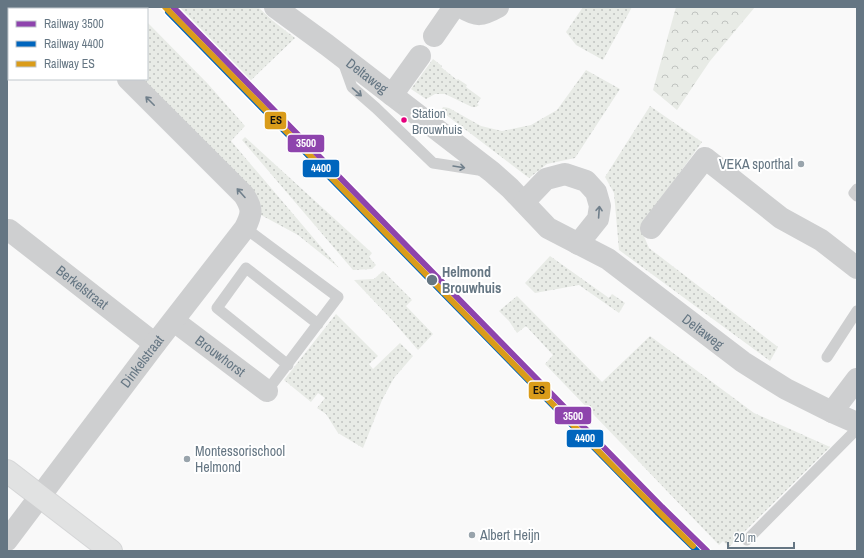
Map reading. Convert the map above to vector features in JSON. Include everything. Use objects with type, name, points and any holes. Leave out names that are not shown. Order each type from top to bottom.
[{"type":"street","name":"Deltaweg","points":[[275,7],[492,172],[510,188],[548,228],[608,259],[743,362],[786,389],[857,423]]},
{"type":"street","points":[[434,36],[454,7]]},
{"type":"street","points":[[461,7],[471,13],[481,15],[498,7]]},
{"type":"street","name":"Deltaweg","points":[[392,95],[420,56]]},
{"type":"street","name":"Dinkelstraat","points":[[7,540],[155,344],[246,228],[251,216],[250,204],[244,195],[129,80]]},
{"type":"street","points":[[651,228],[705,158],[781,218],[821,240],[857,268]]},
{"type":"street","points":[[524,202],[546,179],[565,174],[586,181],[596,192],[600,206],[598,219],[578,244]]},
{"type":"street","name":"Berkelstraat","points":[[8,226],[155,344]]},
{"type":"street","name":"Brouwhorst","points":[[174,321],[267,391]]},
{"type":"street","points":[[832,412],[857,379]]},
{"type":"street","points":[[7,471],[111,551]]},
{"type":"lane","name":"Deltaweg","points":[[342,57],[352,87],[433,163],[492,172]]},
{"type":"lane","points":[[857,189],[854,193],[857,196]]},
{"type":"lane","points":[[246,228],[338,297],[267,391]]},
{"type":"lane","points":[[288,364],[217,308],[246,268],[318,324]]},
{"type":"lane","points":[[827,357],[857,311]]},
{"type":"lane","points":[[747,540],[857,429]]},
{"type":"green space","points":[[175,7],[258,7],[295,38],[246,85]]},
{"type":"green space","points":[[583,7],[632,7],[603,60],[576,45],[566,32]]},
{"type":"green space","points":[[676,7],[755,7],[710,61],[677,110],[653,90]]},
{"type":"green space","points":[[148,23],[208,84],[245,126],[231,141],[339,268],[298,235],[261,215],[143,80],[148,80]]},
{"type":"green space","points":[[433,59],[457,80],[458,79],[467,85],[466,87],[481,98],[477,104],[479,105],[472,107],[445,94],[435,94],[426,99],[411,89]]},
{"type":"green space","points":[[586,70],[620,89],[575,158],[547,164],[529,178],[441,111],[443,107],[449,108],[481,126],[502,131],[531,125],[557,110]]},
{"type":"green space","points":[[650,106],[702,142],[645,221],[643,234],[649,248],[778,347],[770,361],[619,250],[614,193],[605,177]]},
{"type":"green space","points":[[245,137],[372,253],[369,257],[376,265],[372,269],[353,270],[242,140]]},
{"type":"green space","points":[[550,256],[609,298],[612,294],[625,303],[619,313],[579,285],[535,293],[525,283]]},
{"type":"green space","points":[[383,271],[412,300],[406,306],[433,334],[418,350],[354,280],[374,279]]},
{"type":"green space","points":[[517,296],[602,382],[650,336],[754,413],[830,447],[729,547],[723,541],[719,545],[545,364],[553,355],[526,326],[517,333],[509,321],[499,311]]},
{"type":"green space","points":[[336,314],[378,356],[369,364],[373,369],[400,343],[413,356],[394,378],[382,400],[363,448],[338,433],[326,414],[317,408],[325,398],[318,393],[311,402],[284,380]]},
{"type":"rail line","name":"ES","points":[[165,7],[693,546]]},
{"type":"rail line","name":"3500","points":[[173,7],[662,507],[707,551]]},
{"type":"rail line","name":"4400","points":[[168,12],[657,512],[697,551]]},
{"type":"place","name":"Station Brouwhuis","points":[[404,120]]},
{"type":"place","name":"VEKA sporthal","points":[[801,164]]},
{"type":"place","name":"Helmond Brouwhuis","points":[[432,280]]},
{"type":"place","name":"Montessorischool Helmond","points":[[187,459]]},
{"type":"place","name":"Albert Heijn","points":[[472,535]]}]
